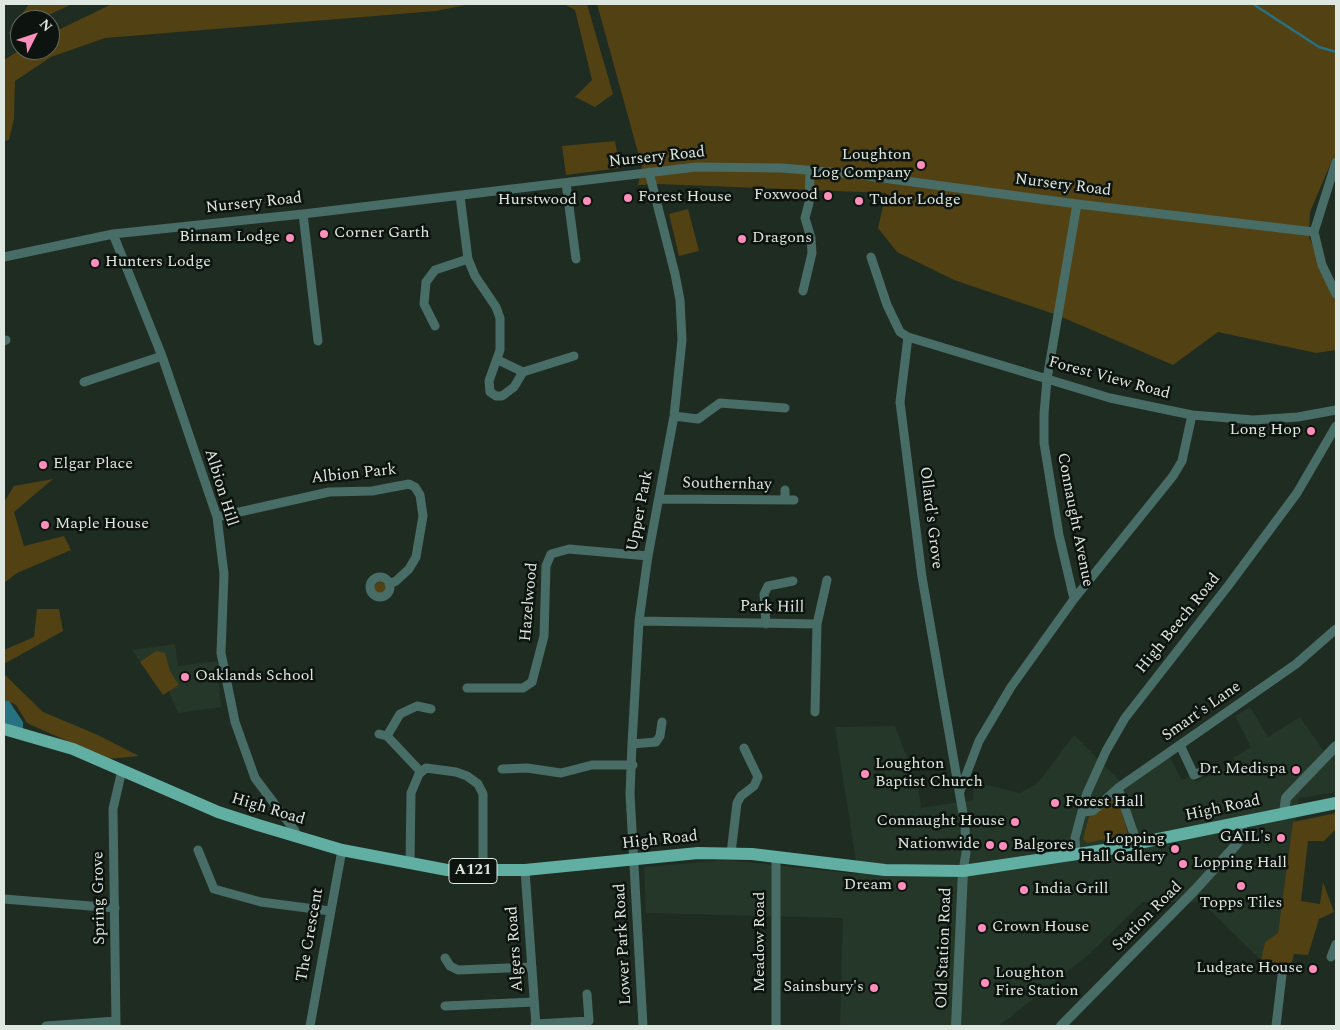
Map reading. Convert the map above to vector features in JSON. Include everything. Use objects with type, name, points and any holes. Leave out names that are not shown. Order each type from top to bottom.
[{"type":"main road","name":"High Road","points":[[4,729],[74,749],[218,812],[342,850],[447,870],[483,872],[525,870],[698,852],[776,857],[885,870],[963,871],[1137,843],[1336,803]]},
{"type":"street","points":[[1336,162],[1314,232],[1322,265],[1336,294]]},
{"type":"street","name":"Nursery Road","points":[[4,257],[113,234],[460,196],[696,167],[810,170],[1314,232]]},
{"type":"street","points":[[803,291],[812,253],[812,238],[805,218],[809,203],[810,170]]},
{"type":"street","name":"Upper Park","points":[[634,860],[630,794],[639,621],[648,556],[674,416],[682,340],[680,300],[649,172]]},
{"type":"street","points":[[566,183],[576,259]]},
{"type":"street","points":[[460,196],[468,260],[472,272],[500,318],[498,360],[489,381],[489,389],[493,395],[506,394],[524,372]]},
{"type":"street","name":"Connaught Avenue","points":[[960,791],[978,742],[1011,687],[1074,600],[1059,535],[1044,443],[1047,379],[1078,204]]},
{"type":"street","points":[[303,214],[318,341]]},
{"type":"street","name":"Albion Hill","points":[[113,234],[162,356],[217,517],[224,574],[221,653],[235,722],[255,778],[295,831],[296,836]]},
{"type":"street","points":[[871,256],[887,305],[900,332],[908,337]]},
{"type":"street","points":[[435,326],[424,304],[426,282],[435,270],[468,260]]},
{"type":"street","name":"Forest View Road","points":[[908,337],[1110,398],[1192,415],[1253,420],[1298,417],[1336,410]]},
{"type":"street","name":"Ollard's Grove","points":[[908,337],[900,402],[922,577],[960,791]]},
{"type":"street","points":[[84,382],[162,356]]},
{"type":"street","points":[[498,360],[524,372],[574,356]]},
{"type":"street","points":[[674,416],[698,419],[720,403],[785,408]]},
{"type":"street","points":[[1074,600],[1173,476],[1182,460],[1192,415]]},
{"type":"street","name":"High Beech Road","points":[[1076,854],[1076,838],[1087,793],[1125,718],[1228,586],[1297,493],[1336,426]]},
{"type":"street","name":"Albion Park","points":[[217,517],[329,492],[372,491],[409,484],[415,487],[420,495],[423,516],[416,557],[409,569],[396,581],[389,584]]},
{"type":"street","name":"Southernhay","points":[[660,499],[789,500],[785,490]]},
{"type":"street","name":"Hazelwood","points":[[467,688],[523,688],[532,682],[544,636],[546,566],[552,554],[569,549],[648,556]]},
{"type":"street","points":[[766,624],[764,594],[768,586],[793,580]]},
{"type":"street","points":[[817,624],[827,580]]},
{"type":"street","name":"Park Hill","points":[[639,621],[817,624],[815,712]]},
{"type":"street","name":"Smart's Lane","points":[[1083,812],[1093,811],[1118,788],[1296,664],[1336,629]]},
{"type":"street","points":[[421,772],[383,735],[400,714],[418,706],[431,709]]},
{"type":"street","points":[[632,744],[656,742],[660,736],[662,722]]},
{"type":"street","points":[[1180,745],[1194,775],[1207,769]]},
{"type":"street","points":[[1284,813],[1286,798],[1336,746]]},
{"type":"street","points":[[731,853],[737,803],[741,796],[754,786],[758,777],[744,748]]},
{"type":"street","points":[[502,769],[527,768],[561,773],[592,765],[617,763],[632,765]]},
{"type":"street","points":[[410,864],[411,794],[415,781],[426,768],[456,772],[468,776],[478,784],[482,794],[483,872]]},
{"type":"street","name":"Spring Grove","points":[[116,1024],[113,809],[122,770]]},
{"type":"street","points":[[1118,788],[1137,843]]},
{"type":"street","points":[[960,791],[966,825],[966,853],[963,871]]},
{"type":"street","name":"Station Road","points":[[1061,1026],[1194,891],[1236,845],[1243,834],[1241,821]]},
{"type":"street","points":[[198,850],[214,889],[261,902],[330,911]]},
{"type":"street","name":"The Crescent","points":[[310,1026],[342,850]]},
{"type":"street","name":"Meadow Road","points":[[776,857],[776,1026]]},
{"type":"street","name":"Lower Park Road","points":[[634,860],[643,1026]]},
{"type":"street","name":"Algers Road","points":[[525,870],[536,1025]]},
{"type":"street","name":"Old Station Road","points":[[956,1026],[963,871]]},
{"type":"street","points":[[4,899],[115,908]]},
{"type":"street","points":[[1331,956],[1336,944]]},
{"type":"street","points":[[445,958],[450,966],[458,970],[532,967]]},
{"type":"street","points":[[1276,1026],[1282,975]]},
{"type":"street","points":[[536,1025],[589,1021],[587,994]]},
{"type":"street","points":[[445,1006],[534,1002]]},
{"type":"street","points":[[46,1026],[116,1024]]},
{"type":"shaded area","points":[[29,4],[72,4],[59,10],[25,10]]},
{"type":"shaded area","points":[[112,4],[470,4],[436,11],[105,38],[60,54],[60,29]]},
{"type":"shaded area","points":[[564,4],[587,4],[613,94],[595,107],[575,97],[592,80],[575,10]]},
{"type":"shaded area","points":[[597,4],[1336,4],[1336,157],[1333,158],[1310,212],[1309,237],[1336,297],[1336,350],[1316,353],[1218,332],[1173,365],[1057,315],[954,280],[897,252],[878,228],[886,193],[659,184],[638,185],[642,167]]},
{"type":"shaded area","points":[[10,56],[10,60],[46,60],[15,81],[14,119],[9,140],[4,141],[4,60]]},
{"type":"shaded area","points":[[615,141],[620,168],[566,175],[562,146]]},
{"type":"shaded area","points":[[688,209],[699,251],[679,256],[669,214]]},
{"type":"shaded area","points":[[53,479],[14,512],[24,546],[64,536],[71,550],[17,573],[4,583],[4,502],[14,486]]},
{"type":"shaded area","points":[[380,582],[386,588],[380,594],[374,588]]},
{"type":"shaded area","points":[[37,609],[59,609],[63,631],[4,664],[4,650],[34,637]]},
{"type":"shaded area","name":"Oaklands School","points":[[175,644],[178,666],[217,661],[221,707],[178,713],[168,689],[162,693],[132,650]]},
{"type":"shaded area","points":[[156,651],[165,653],[170,671],[179,685],[163,695],[140,662]]},
{"type":"shaded area","points":[[4,674],[43,712],[98,735],[139,756],[107,759],[27,723],[16,705],[4,699]]},
{"type":"shaded area","points":[[1250,707],[1268,737],[1300,717],[1323,750],[1336,755],[1336,792],[1299,798],[1278,933],[1265,942],[1261,960],[1201,902],[1143,902],[1087,956],[999,1026],[840,1026],[843,918],[646,913],[644,867],[728,860],[858,874],[835,727],[895,726],[918,786],[921,808],[973,800],[974,782],[1020,793],[1038,783],[1074,735],[1125,786],[1169,756],[1182,780],[1192,775],[1195,782],[1236,763],[1233,758],[1251,747],[1235,716]]},
{"type":"shaded area","points":[[1117,797],[1128,834],[1087,843],[1083,839],[1089,816],[1093,816],[1111,799]]},
{"type":"shaded area","points":[[1336,813],[1336,829],[1324,841],[1308,841],[1301,901],[1320,904],[1323,882],[1334,912],[1319,919],[1308,955],[1294,954],[1291,966],[1261,960],[1265,942],[1278,933],[1293,822]]},
{"type":"water","points":[[4,700],[9,701],[23,722],[23,730],[4,724]]},
{"type":"waterway","points":[[1253,4],[1319,47],[1336,52]]},
{"type":"place","name":"Loughton Log Company","points":[[921,165]]},
{"type":"place","name":"Foxwood","points":[[828,196]]},
{"type":"place","name":"Forest House","points":[[628,198]]},
{"type":"place","name":"Hurstwood","points":[[587,201]]},
{"type":"place","name":"Tudor Lodge","points":[[859,201]]},
{"type":"place","name":"Corner Garth","points":[[324,234]]},
{"type":"place","name":"Birnam Lodge","points":[[290,238]]},
{"type":"place","name":"Dragons","points":[[742,239]]},
{"type":"place","name":"Hunters Lodge","points":[[95,263]]},
{"type":"place","name":"Long Hop","points":[[1311,431]]},
{"type":"place","name":"Elgar Place","points":[[43,465]]},
{"type":"place","name":"Maple House","points":[[45,525]]},
{"type":"place","name":"Oaklands School","points":[[185,677]]},
{"type":"place","name":"Dr. Medispa","points":[[1296,770]]},
{"type":"place","name":"Loughton Baptist Church","points":[[865,774]]},
{"type":"place","name":"Forest Hall","points":[[1055,803]]},
{"type":"place","name":"Connaught House","points":[[1015,822]]},
{"type":"place","name":"GAIL's","points":[[1281,838]]},
{"type":"place","name":"Nationwide","points":[[990,845]]},
{"type":"place","name":"Balgores","points":[[1003,846]]},
{"type":"place","name":"Lopping Hall Gallery","points":[[1175,849]]},
{"type":"place","name":"Lopping Hall","points":[[1183,864]]},
{"type":"place","name":"Dream","points":[[902,886]]},
{"type":"place","name":"Topps Tiles","points":[[1241,886]]},
{"type":"place","name":"India Grill","points":[[1024,890]]},
{"type":"place","name":"Crown House","points":[[982,928]]},
{"type":"place","name":"Ludgate House","points":[[1313,969]]},
{"type":"place","name":"Loughton Fire Station","points":[[985,983]]},
{"type":"place","name":"Sainsbury's","points":[[874,988]]}]
